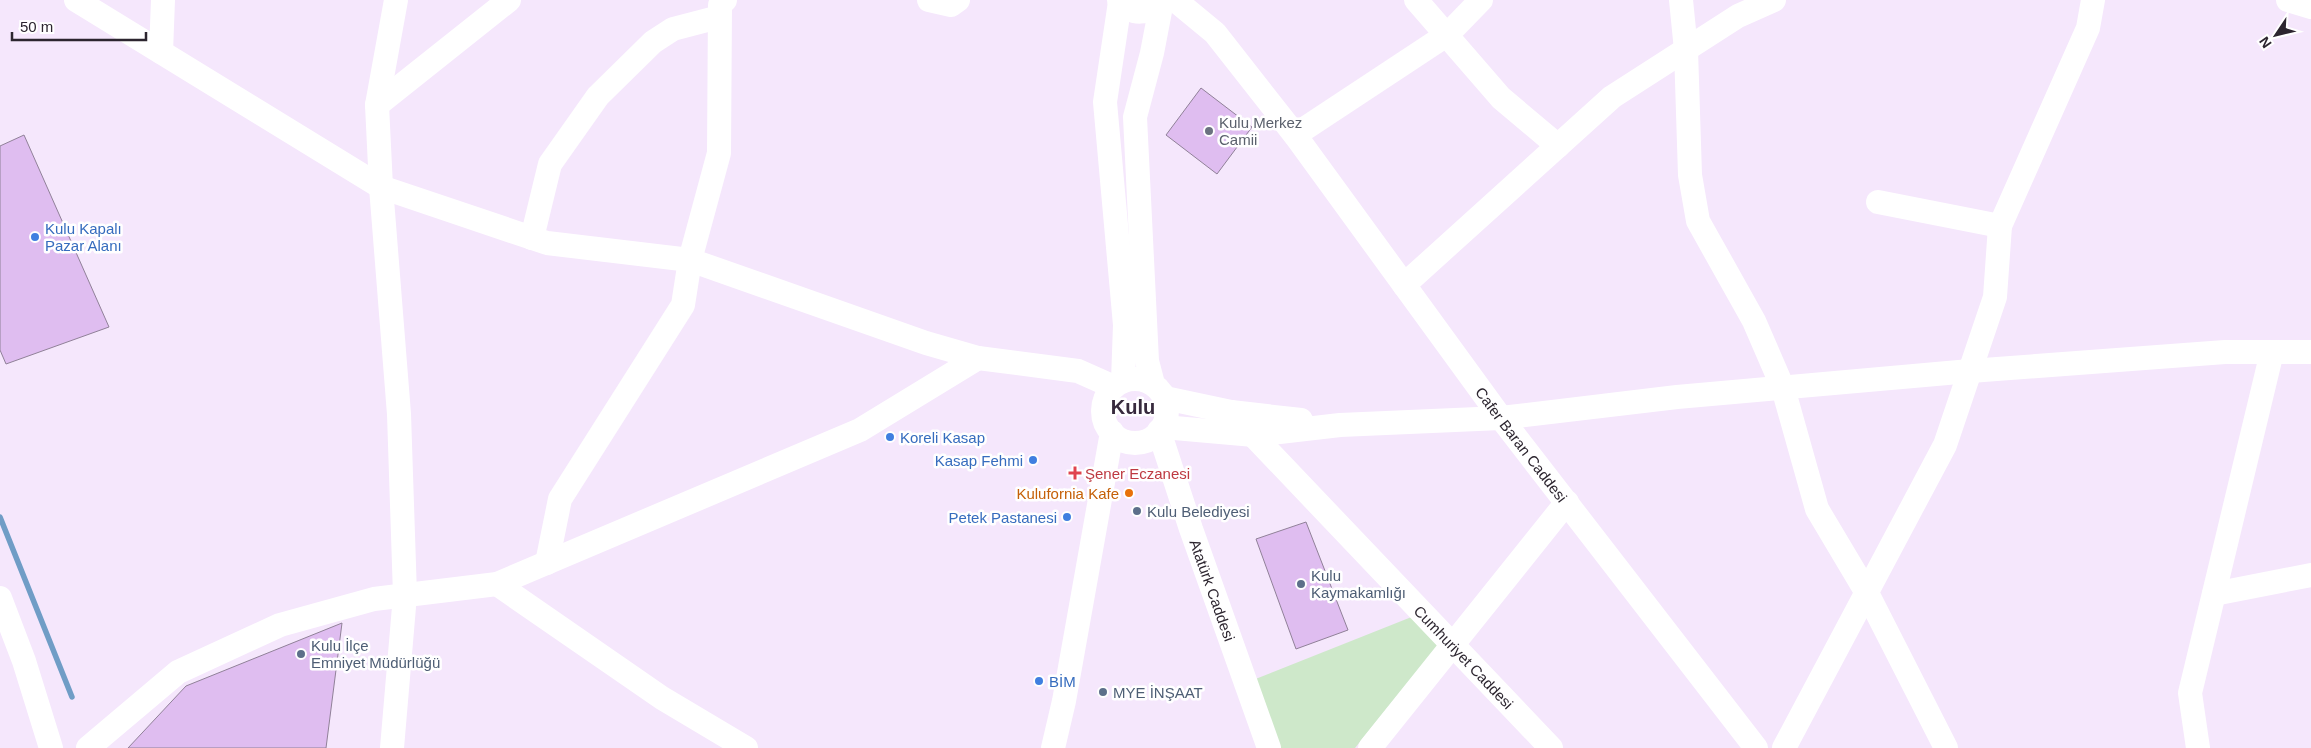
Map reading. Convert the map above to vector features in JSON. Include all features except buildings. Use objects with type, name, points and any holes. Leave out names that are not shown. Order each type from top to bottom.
[{"type":"street","points":[[76,0],[381,187],[546,243],[690,260],[926,343],[978,358],[1078,371],[1119,384],[1138,379],[1159,391],[1231,412],[1340,425]]},
{"type":"street","points":[[161,52],[163,0]]},
{"type":"street","points":[[392,748],[405,595],[399,414],[381,187],[377,105],[396,0]]},
{"type":"street","points":[[377,105],[509,0]]},
{"type":"street","points":[[929,0],[951,5],[958,0]]},
{"type":"street","points":[[1166,0],[1215,33]]},
{"type":"street","points":[[1119,1],[1127,8],[1136,12],[1146,12],[1166,0]]},
{"type":"street","points":[[1119,1],[1105,102],[1125,325],[1119,384],[1104,404],[1106,424],[1112,432],[1124,440],[1139,443],[1149,440],[1161,429],[1167,407],[1147,360],[1135,116],[1166,0]]},
{"type":"street","points":[[1195,0],[1215,33]]},
{"type":"street","points":[[1416,0],[1448,34],[1501,98],[1558,146]]},
{"type":"street","points":[[1295,135],[1448,34],[1481,0]]},
{"type":"street","points":[[1681,0],[1686,50],[1690,175],[1698,221],[1754,321],[1783,388],[1817,509],[1867,592],[1946,748]]},
{"type":"street","points":[[1404,285],[1612,97],[1738,16],[1774,0]]},
{"type":"street","points":[[1784,748],[1945,445],[1995,297],[2000,226],[2088,28],[2093,0]]},
{"type":"street","points":[[2288,0],[2311,7]]},
{"type":"street","points":[[532,238],[550,164],[598,96],[653,42],[673,29],[722,8],[719,153],[690,260],[683,306],[560,499],[547,563]]},
{"type":"street","name":"Cafer Baran Caddesi","points":[[1215,33],[1295,135],[1501,418],[1756,748]]},
{"type":"street","points":[[1878,202],[2000,226]]},
{"type":"street","points":[[1161,429],[1254,435],[1340,425],[1501,418],[1677,397],[1970,371],[2225,352],[2311,352]]},
{"type":"street","points":[[2198,748],[2190,693],[2272,352]]},
{"type":"street","points":[[88,748],[109,740],[178,672],[280,626],[374,599],[497,584],[860,430],[978,358]]},
{"type":"street","name":"Cumhuriyet Caddesi","points":[[1231,412],[1551,748]]},
{"type":"street","name":"Atatürk Caddesi","points":[[1161,429],[1191,529],[1269,748]]},
{"type":"street","points":[[1053,748],[1064,701],[1112,432]]},
{"type":"street","points":[[1370,748],[1567,502]]},
{"type":"street","points":[[2214,594],[2311,575]]},
{"type":"street","points":[[497,584],[662,698],[746,748]]},
{"type":"street","points":[[0,598],[24,661],[51,748]]},
{"type":"green space","points":[[1414,616],[1439,644],[1355,748],[1281,748],[1253,680]]},
{"type":"waterway","points":[[0,517],[72,697]]},
{"type":"place","name":"Kulu Merkez Camii","points":[[1209,131]]},
{"type":"place","name":"Kulu Kapalı Pazar Alanı","points":[[35,237]]},
{"type":"place","name":"Koreli Kasap","points":[[890,437]]},
{"type":"place","name":"Kasap Fehmi","points":[[1033,460]]},
{"type":"place","name":"Şener Eczanesi","points":[[1075,473]]},
{"type":"place","name":"Kulufornia Kafe","points":[[1129,493]]},
{"type":"place","name":"Kulu Belediyesi","points":[[1137,511]]},
{"type":"place","name":"Petek Pastanesi","points":[[1067,517]]},
{"type":"place","name":"Kulu Kaymakamlığı","points":[[1301,584]]},
{"type":"place","name":"Kulu İlçe Emniyet Müdürlüğü","points":[[301,654]]},
{"type":"place","name":"BİM","points":[[1039,681]]},
{"type":"place","name":"MYE İNŞAAT","points":[[1103,692]]},
{"type":"district","name":"Kulu","points":[[1133,407]]}]
